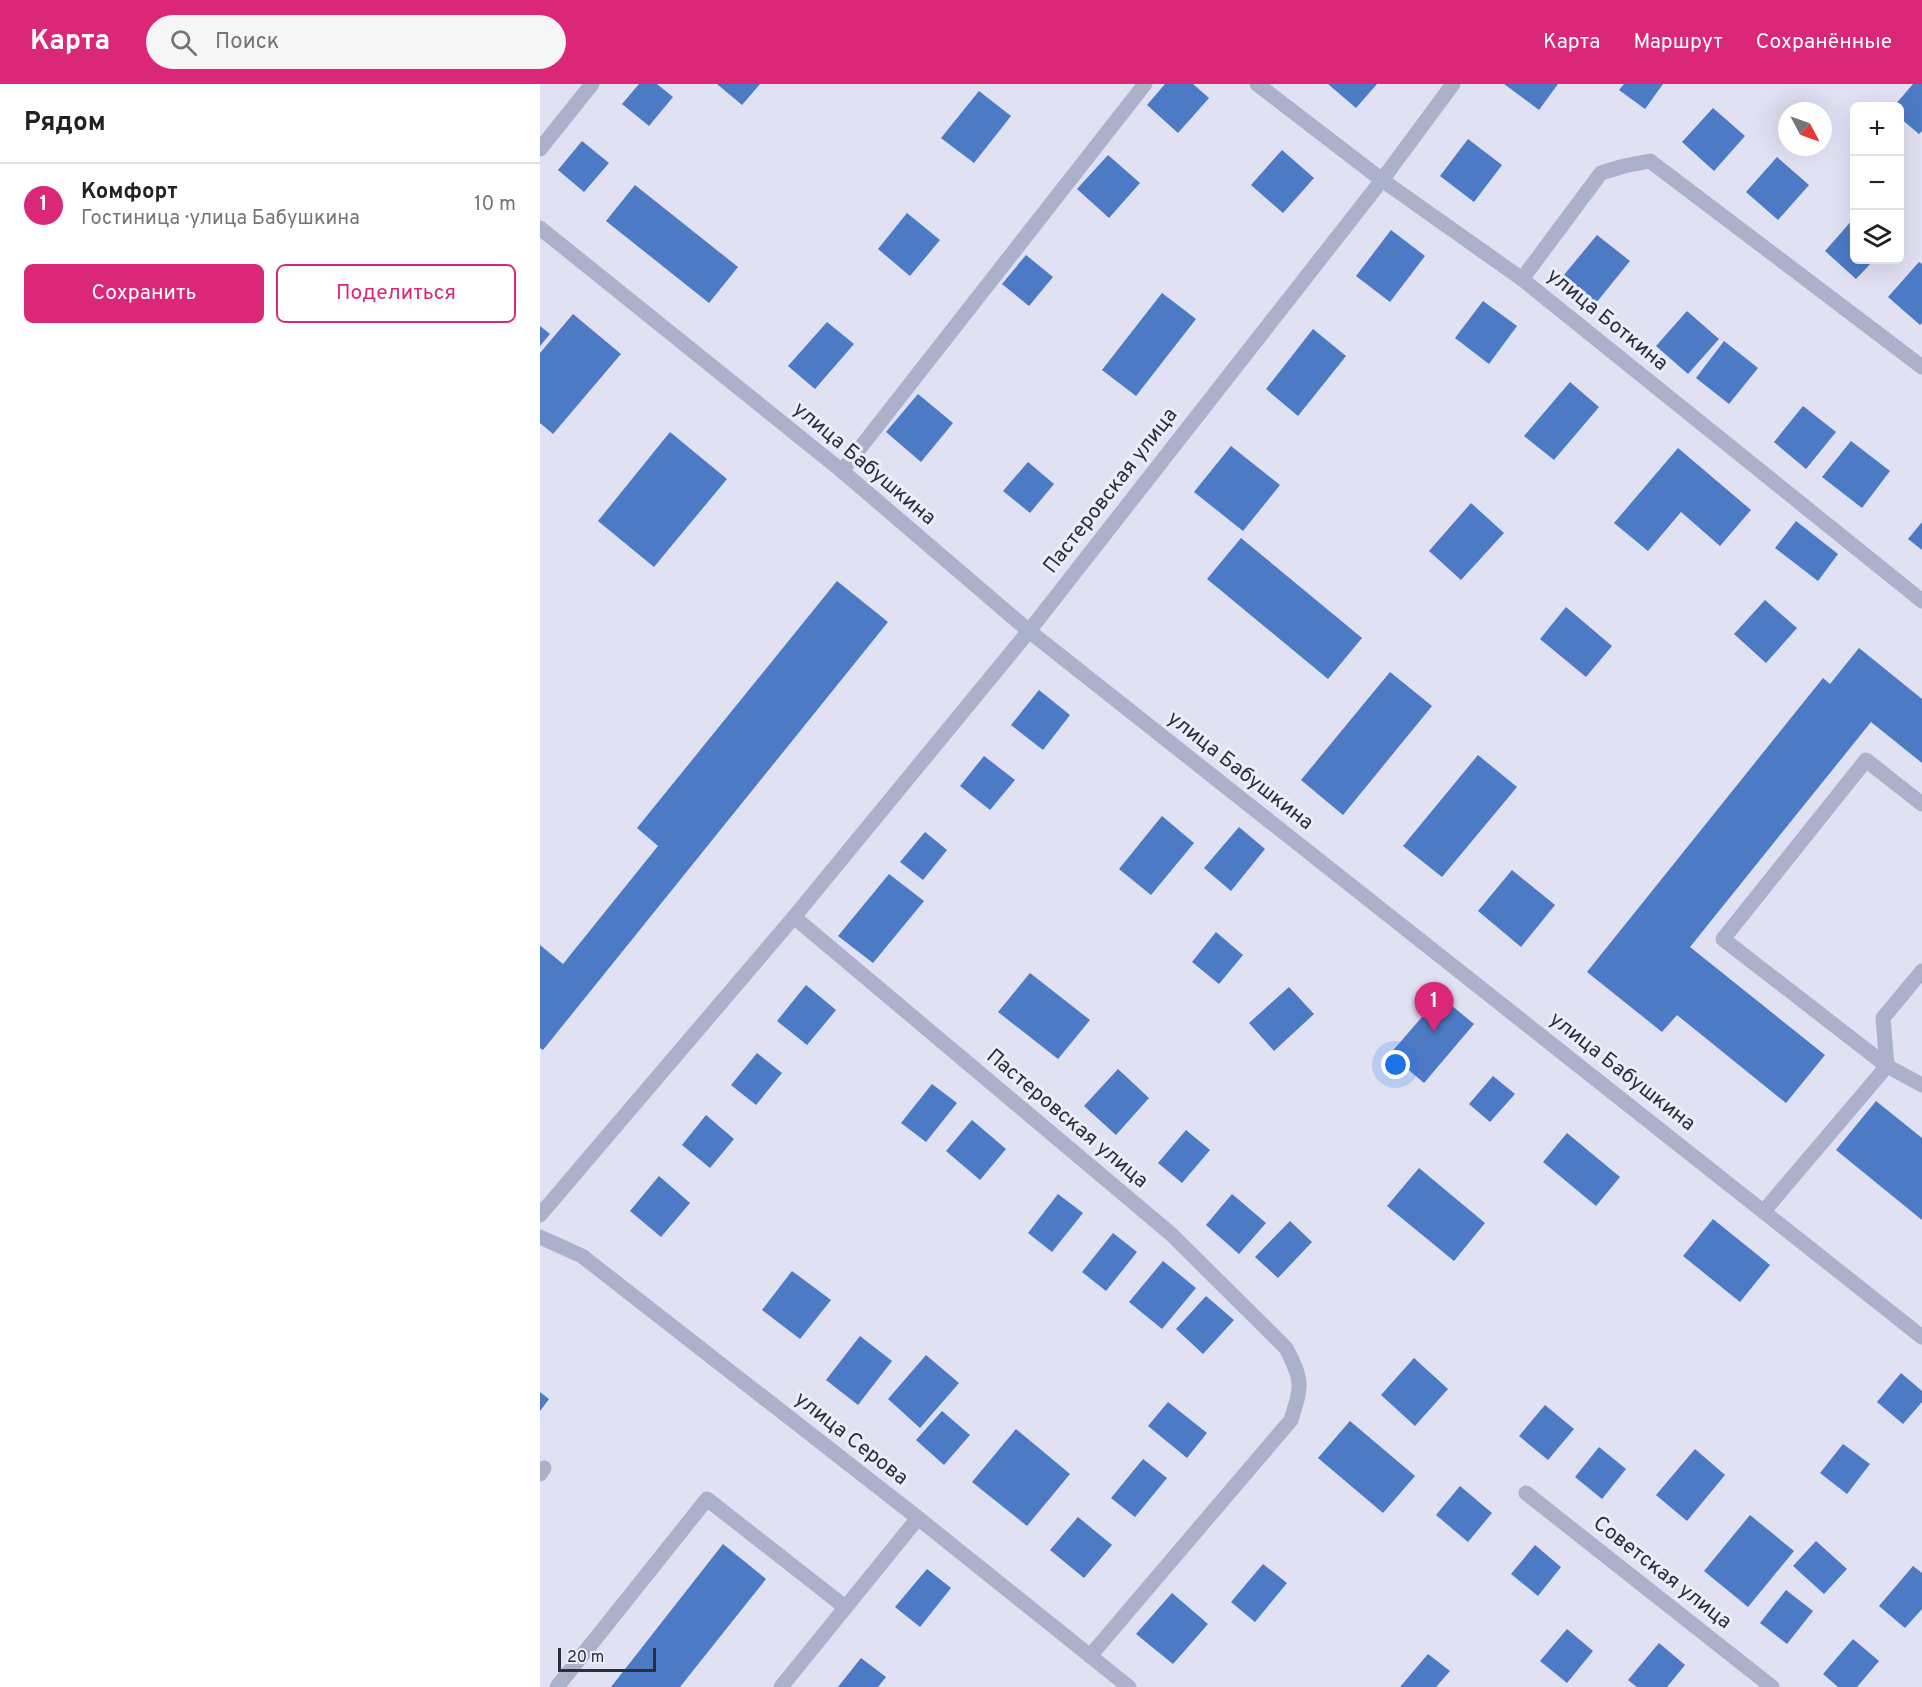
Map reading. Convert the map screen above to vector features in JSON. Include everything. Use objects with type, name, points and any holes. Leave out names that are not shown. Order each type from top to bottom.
[{"type":"street","points":[[540,149],[592,84]]},
{"type":"street","points":[[842,471],[1145,84]]},
{"type":"street","name":"улица Боткина","points":[[1257,84],[1382,180],[1522,279],[1922,601]]},
{"type":"street","name":"Пастеровская улица","points":[[540,1215],[794,917],[1029,631],[1382,180],[1453,84]]},
{"type":"street","points":[[1522,279],[1601,173],[1650,161],[1922,367]]},
{"type":"street","name":"улица Бабушкина","points":[[540,228],[842,471],[1029,631],[1922,1337]]},
{"type":"street","points":[[1922,804],[1866,760],[1724,939],[1887,1066],[1922,1085]]},
{"type":"street","name":"Пастеровская улица","points":[[794,917],[1171,1234],[1286,1348],[1296,1369],[1300,1390],[1291,1420],[1090,1656]]},
{"type":"street","points":[[1764,1211],[1887,1066],[1883,1018],[1922,971]]},
{"type":"street","name":"улица Серова","points":[[540,1237],[582,1256],[918,1518],[1129,1687]]},
{"type":"street","name":"Советская улица","points":[[1526,1493],[1772,1687]]},
{"type":"street","points":[[557,1687],[707,1499],[845,1607]]},
{"type":"street","points":[[781,1687],[918,1518]]},
{"type":"building","points":[[639,84],[657,84],[673,97],[649,126],[622,104]]},
{"type":"building","points":[[717,84],[760,84],[742,105]]},
{"type":"building","points":[[1165,84],[1193,84],[1209,98],[1178,133],[1147,105]]},
{"type":"building","points":[[1328,84],[1377,84],[1356,108]]},
{"type":"building","points":[[1504,84],[1558,84],[1539,110]]},
{"type":"building","points":[[1624,84],[1663,84],[1645,109],[1619,90]]},
{"type":"building","points":[[1913,84],[1922,84],[1922,131],[1919,134],[1904,121],[1904,102],[1897,102]]},
{"type":"building","points":[[979,91],[1011,116],[974,163],[941,138]]},
{"type":"building","points":[[1713,108],[1745,136],[1714,171],[1682,142]]},
{"type":"building","points":[[1468,139],[1502,165],[1474,202],[1440,176]]},
{"type":"building","points":[[582,141],[609,163],[584,192],[558,170]]},
{"type":"building","points":[[1282,150],[1314,178],[1283,213],[1251,185]]},
{"type":"building","points":[[1108,155],[1140,183],[1109,218],[1077,189]]},
{"type":"building","points":[[1777,157],[1809,185],[1778,220],[1746,192]]},
{"type":"building","points":[[635,185],[738,267],[709,303],[606,221]]},
{"type":"building","points":[[907,213],[940,240],[910,276],[878,249]]},
{"type":"building","points":[[1850,223],[1850,264],[1870,264],[1856,279],[1825,251]]},
{"type":"building","points":[[1391,230],[1425,256],[1390,302],[1356,276]]},
{"type":"building","points":[[1597,235],[1630,261],[1592,308],[1559,281]]},
{"type":"building","points":[[1026,255],[1053,277],[1029,306],[1002,284]]},
{"type":"building","points":[[1919,262],[1922,264],[1922,323],[1920,325],[1888,297]]},
{"type":"building","points":[[1162,293],[1196,319],[1136,396],[1102,370]]},
{"type":"building","points":[[1483,301],[1517,326],[1489,364],[1455,338]]},
{"type":"building","points":[[1687,311],[1719,339],[1688,374],[1656,346]]},
{"type":"building","points":[[573,314],[621,354],[553,434],[540,423],[540,353]]},
{"type":"building","points":[[827,322],[854,344],[815,389],[788,366]]},
{"type":"building","points":[[540,326],[550,334],[540,346]]},
{"type":"building","points":[[1313,329],[1346,356],[1298,416],[1266,389]]},
{"type":"building","points":[[1724,341],[1758,368],[1729,404],[1696,378]]},
{"type":"building","points":[[1570,382],[1599,407],[1554,460],[1524,436]]},
{"type":"building","points":[[918,394],[953,423],[921,462],[886,432]]},
{"type":"building","points":[[1803,406],[1836,432],[1806,469],[1774,442]]},
{"type":"building","points":[[670,432],[727,479],[654,567],[598,521]]},
{"type":"building","points":[[1851,441],[1890,471],[1862,508],[1822,477]]},
{"type":"building","points":[[1231,446],[1280,485],[1243,531],[1194,492]]},
{"type":"building","points":[[1678,448],[1751,510],[1720,546],[1681,512],[1648,551],[1614,523]]},
{"type":"building","points":[[1028,462],[1054,484],[1030,513],[1003,491]]},
{"type":"building","points":[[1471,503],[1504,533],[1461,580],[1429,551]]},
{"type":"building","points":[[1796,521],[1838,554],[1818,581],[1775,548]]},
{"type":"building","points":[[1922,522],[1922,550],[1908,539]]},
{"type":"building","points":[[1241,538],[1362,638],[1328,679],[1207,579]]},
{"type":"building","points":[[837,581],[888,622],[543,1050],[540,1048],[540,945],[563,964],[658,846],[637,828]]},
{"type":"building","points":[[1765,600],[1797,628],[1766,663],[1734,634]]},
{"type":"building","points":[[1566,607],[1612,646],[1586,677],[1540,639]]},
{"type":"building","points":[[1859,648],[1922,699],[1922,763],[1871,722],[1690,947],[1825,1055],[1786,1103],[1677,1015],[1662,1032],[1587,972],[1823,678],[1830,684]]},
{"type":"building","points":[[1390,672],[1432,706],[1343,815],[1301,780]]},
{"type":"building","points":[[1039,690],[1070,715],[1043,750],[1011,725]]},
{"type":"building","points":[[1478,755],[1517,787],[1442,877],[1403,846]]},
{"type":"building","points":[[984,756],[1015,780],[990,810],[960,786]]},
{"type":"building","points":[[1162,816],[1194,843],[1151,895],[1119,869]]},
{"type":"building","points":[[1239,827],[1265,849],[1231,891],[1204,868]]},
{"type":"building","points":[[925,832],[947,850],[923,880],[900,862]]},
{"type":"building","points":[[1512,870],[1555,905],[1521,947],[1478,911]]},
{"type":"building","points":[[889,874],[924,901],[873,963],[838,936]]},
{"type":"building","points":[[1216,932],[1243,955],[1219,984],[1192,962]]},
{"type":"building","points":[[1030,973],[1090,1020],[1058,1059],[998,1012]]},
{"type":"building","points":[[806,985],[836,1010],[807,1045],[777,1021]]},
{"type":"building","points":[[1289,987],[1314,1014],[1274,1051],[1249,1023]]},
{"type":"building","points":[[1440,996],[1474,1024],[1424,1083],[1390,1054]]},
{"type":"building","points":[[757,1053],[782,1073],[756,1105],[731,1085]]},
{"type":"building","points":[[1118,1069],[1149,1098],[1116,1135],[1084,1106]]},
{"type":"building","points":[[1493,1076],[1515,1094],[1490,1122],[1469,1104]]},
{"type":"building","points":[[932,1084],[957,1103],[926,1142],[901,1123]]},
{"type":"building","points":[[1876,1101],[1922,1138],[1922,1220],[1836,1150]]},
{"type":"building","points":[[706,1115],[734,1139],[710,1168],[682,1145]]},
{"type":"building","points":[[972,1120],[1006,1149],[980,1180],[946,1151]]},
{"type":"building","points":[[1186,1130],[1210,1150],[1182,1183],[1158,1163]]},
{"type":"building","points":[[1567,1133],[1620,1177],[1596,1206],[1543,1162]]},
{"type":"building","points":[[1419,1168],[1485,1223],[1454,1261],[1387,1206]]},
{"type":"building","points":[[659,1176],[690,1203],[661,1237],[630,1211]]},
{"type":"building","points":[[1058,1194],[1083,1213],[1052,1252],[1028,1233]]},
{"type":"building","points":[[1232,1194],[1266,1223],[1239,1254],[1206,1225]]},
{"type":"building","points":[[1713,1219],[1770,1265],[1740,1302],[1683,1256]]},
{"type":"building","points":[[1290,1221],[1312,1242],[1278,1278],[1255,1257]]},
{"type":"building","points":[[1113,1233],[1137,1252],[1106,1291],[1082,1272]]},
{"type":"building","points":[[1163,1261],[1196,1288],[1162,1329],[1129,1302]]},
{"type":"building","points":[[792,1271],[831,1300],[800,1339],[762,1310]]},
{"type":"building","points":[[1206,1296],[1234,1320],[1203,1354],[1176,1329]]},
{"type":"building","points":[[860,1336],[892,1361],[858,1405],[826,1380]]},
{"type":"building","points":[[926,1355],[959,1383],[920,1428],[888,1399]]},
{"type":"building","points":[[1414,1358],[1448,1389],[1415,1426],[1381,1395]]},
{"type":"building","points":[[1901,1373],[1922,1391],[1922,1402],[1903,1424],[1877,1402]]},
{"type":"building","points":[[540,1392],[549,1399],[540,1411]]},
{"type":"building","points":[[1168,1402],[1207,1433],[1187,1458],[1148,1426]]},
{"type":"building","points":[[1545,1405],[1574,1429],[1548,1460],[1519,1436]]},
{"type":"building","points":[[942,1411],[970,1435],[944,1465],[916,1440]]},
{"type":"building","points":[[1350,1421],[1415,1476],[1383,1513],[1318,1458]]},
{"type":"building","points":[[1016,1429],[1070,1474],[1027,1526],[972,1482]]},
{"type":"building","points":[[1843,1444],[1870,1464],[1847,1494],[1820,1473]]},
{"type":"building","points":[[1599,1447],[1626,1469],[1602,1499],[1575,1477]]},
{"type":"building","points":[[1695,1449],[1725,1475],[1687,1521],[1656,1495]]},
{"type":"building","points":[[1143,1459],[1167,1478],[1135,1517],[1111,1498]]},
{"type":"building","points":[[1460,1486],[1492,1513],[1468,1542],[1436,1515]]},
{"type":"building","points":[[1750,1515],[1794,1551],[1748,1607],[1704,1571]]},
{"type":"building","points":[[1078,1517],[1112,1545],[1084,1578],[1050,1550]]},
{"type":"building","points":[[1816,1541],[1847,1569],[1824,1594],[1793,1566]]},
{"type":"building","points":[[723,1544],[766,1579],[680,1687],[611,1687]]},
{"type":"building","points":[[1535,1545],[1561,1567],[1538,1596],[1511,1574]]},
{"type":"building","points":[[1263,1564],[1287,1583],[1255,1622],[1231,1602]]},
{"type":"building","points":[[1913,1566],[1922,1573],[1922,1609],[1905,1628],[1879,1606]]},
{"type":"building","points":[[927,1569],[951,1588],[920,1627],[895,1607]]},
{"type":"building","points":[[1786,1590],[1813,1611],[1787,1644],[1760,1623]]},
{"type":"building","points":[[1172,1593],[1208,1624],[1173,1664],[1136,1634]]},
{"type":"building","points":[[1567,1629],[1593,1651],[1567,1683],[1540,1661]]},
{"type":"building","points":[[1853,1639],[1879,1661],[1857,1687],[1838,1687],[1823,1674]]},
{"type":"building","points":[[1659,1643],[1685,1665],[1667,1687],[1637,1687],[1628,1680]]},
{"type":"building","points":[[1428,1654],[1450,1671],[1436,1687],[1400,1687]]},
{"type":"building","points":[[861,1658],[886,1677],[878,1687],[838,1687]]},
{"type":"place","name":"Комфорт","points":[[1434,1032]]}]
